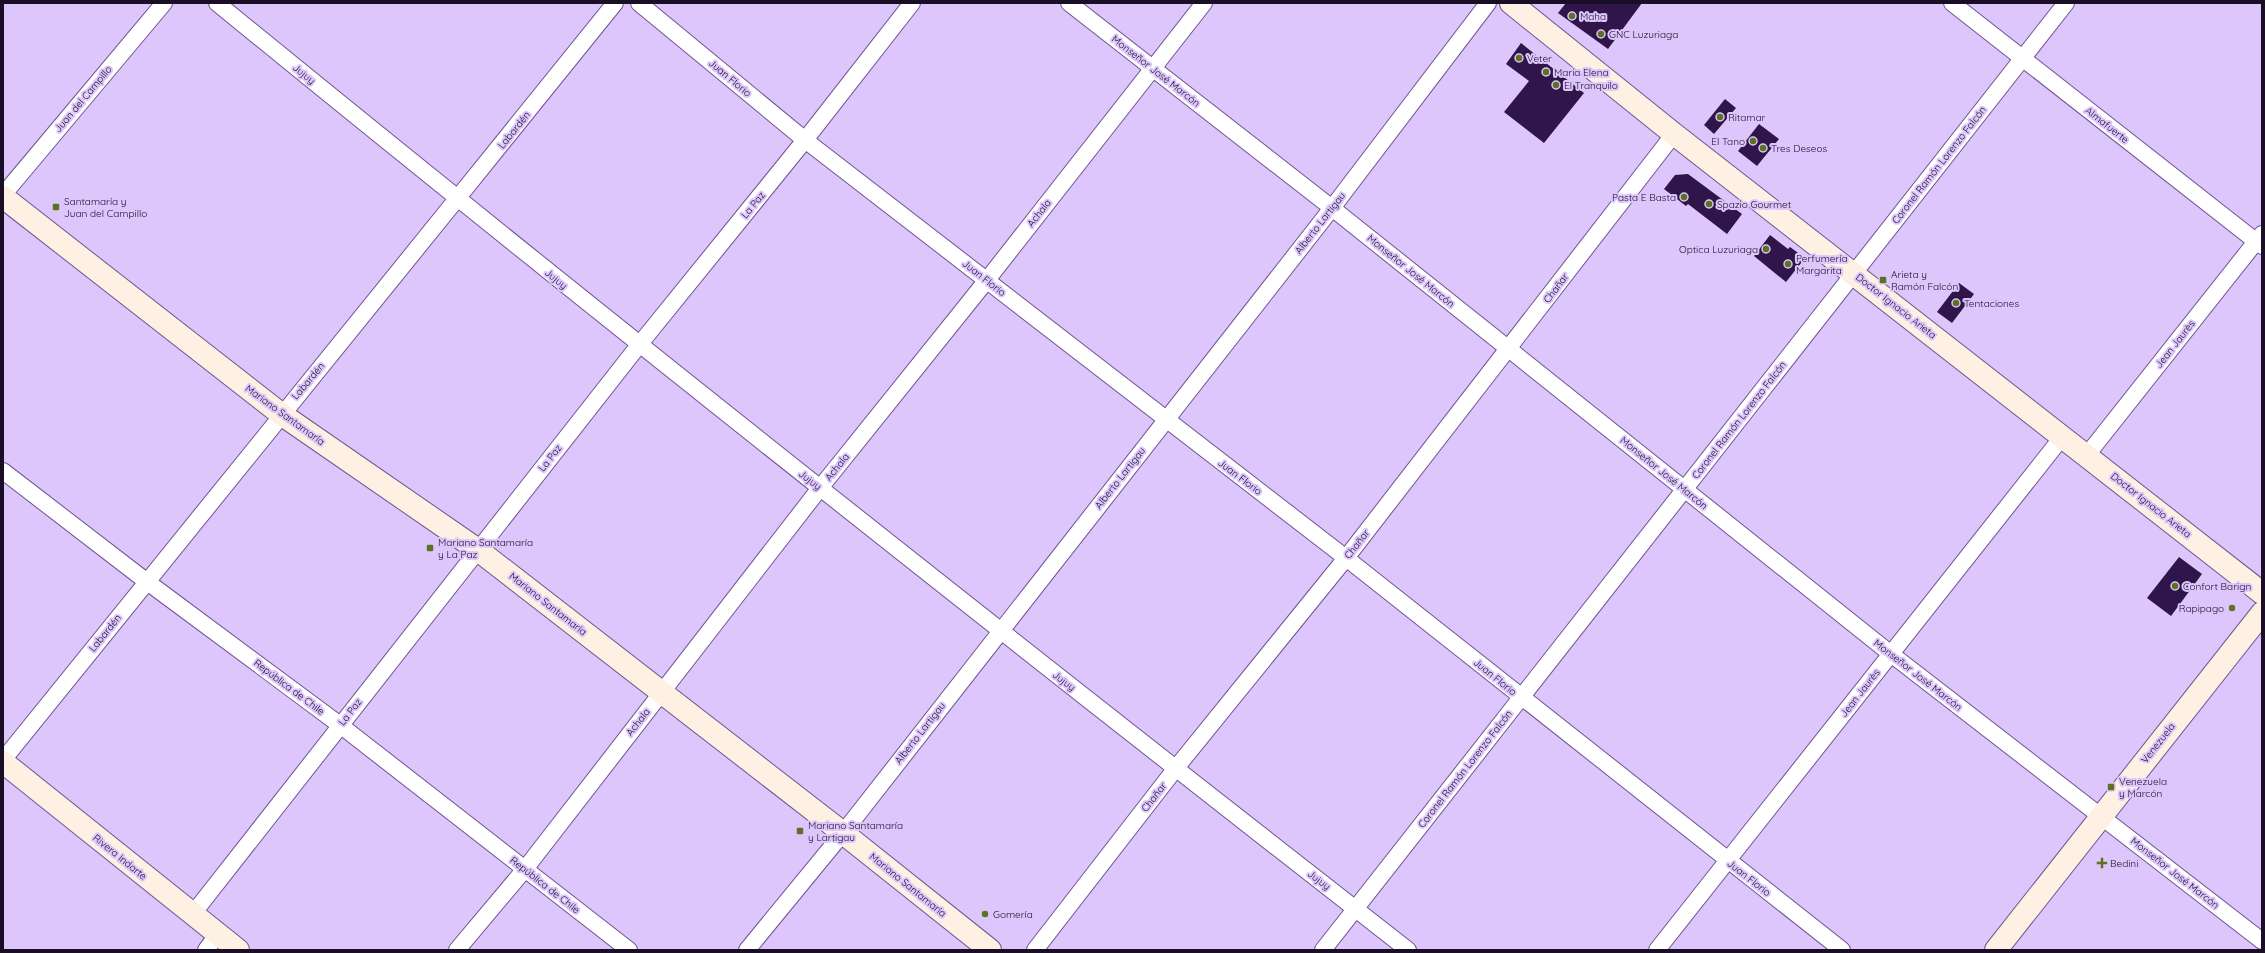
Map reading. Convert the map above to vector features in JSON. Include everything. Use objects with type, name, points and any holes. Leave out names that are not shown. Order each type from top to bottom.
[{"type":"street","name":"Juan del Campillo","points":[[3,196],[164,3]]},
{"type":"street","name":"Jujuy","points":[[217,3],[458,200],[639,345],[999,631],[1408,950]]},
{"type":"street","name":"Labardén","points":[[3,761],[146,581],[281,414],[458,200],[615,3]]},
{"type":"street","name":"Juan Florio","points":[[639,3],[805,140],[987,280],[1165,420],[1346,558],[1842,950]]},
{"type":"street","name":"La Paz","points":[[192,915],[340,724],[639,345],[805,140],[912,3]]},
{"type":"street","name":"Monseñor José Marcón","points":[[1069,3],[1332,208],[1891,654],[2262,941]]},
{"type":"street","name":"Achala","points":[[457,950],[525,869],[820,488],[987,280],[1204,3]]},
{"type":"street","name":"Alberto Lartigau","points":[[747,950],[843,833],[999,631],[1332,208],[1488,3]]},
{"type":"street","name":"Doctor Ignacio Arieta","points":[[1511,3],[1674,134],[2063,436],[2262,593]]},
{"type":"street","name":"Almafuerte","points":[[1952,3],[2022,59],[2260,240]]},
{"type":"street","name":"Coronel Ramón Lorenzo Falcón","points":[[1323,950],[2066,3]]},
{"type":"street","name":"Chañar","points":[[1035,950],[1176,768],[1346,558],[1674,134]]},
{"type":"street","name":"Mariano Santamaría","points":[[3,196],[281,414],[478,550],[843,833],[990,950]]},
{"type":"street","name":"Jean Jaurès","points":[[2087,455],[2260,240]]},
{"type":"street","name":"Jean Jaurès","points":[[1658,950],[2063,436]]},
{"type":"street","name":"República de Chile","points":[[3,471],[146,581],[340,724],[629,950]]},
{"type":"street","name":"Venezuela","points":[[1996,950],[2262,613]]},
{"type":"street","name":"Rivera Indarte","points":[[3,761],[192,915],[212,942],[238,950]]},
{"type":"building","points":[[1566,3],[1642,3],[1608,49],[1558,13]]},
{"type":"building","points":[[1521,43],[1584,93],[1544,143],[1504,112],[1529,81],[1506,64]]},
{"type":"building","name":"Ritamar","points":[[1725,99],[1736,108],[1714,134],[1704,125]]},
{"type":"building","points":[[1759,124],[1779,139],[1757,166],[1738,151]]},
{"type":"building","points":[[1688,174],[1742,214],[1727,234],[1688,204],[1686,206],[1664,189],[1675,175]]},
{"type":"building","points":[[1770,235],[1788,249],[1790,247],[1805,258],[1786,282],[1754,256]]},
{"type":"building","name":"Tentaciones","points":[[1959,283],[1974,294],[1952,323],[1937,312]]},
{"type":"building","name":"Confort Barign","points":[[2179,557],[2202,574],[2171,616],[2147,598]]},
{"type":"place","name":"Maha","points":[[1572,16]]},
{"type":"place","name":"GNC Luzuriaga","points":[[1601,34]]},
{"type":"place","name":"Veter","points":[[1519,58]]},
{"type":"place","name":"Maria Elena","points":[[1546,72]]},
{"type":"place","name":"El Tranquilo","points":[[1556,85]]},
{"type":"place","name":"Ritamar","points":[[1720,117]]},
{"type":"place","name":"El Tano","points":[[1753,141]]},
{"type":"place","name":"Tres Deseos","points":[[1763,148]]},
{"type":"place","name":"Pasta E Basta","points":[[1684,197]]},
{"type":"place","name":"Spazio Gourmet","points":[[1709,204]]},
{"type":"place","name":"Santamaría y Juan del Campillo","points":[[56,207]]},
{"type":"place","name":"Optica Luzuriaga","points":[[1766,249]]},
{"type":"place","name":"Perfumería Margarita","points":[[1788,264]]},
{"type":"place","name":"Arieta y Ramón Falcón","points":[[1883,280]]},
{"type":"place","name":"Tentaciones","points":[[1956,303]]},
{"type":"place","name":"Mariano Santamaría y La Paz","points":[[430,548]]},
{"type":"place","name":"Confort Barign","points":[[2175,586]]},
{"type":"place","name":"Rapipago","points":[[2232,608]]},
{"type":"place","name":"Venezuela y Marcón","points":[[2111,787]]},
{"type":"place","name":"Mariano Santamaría y Lartigau","points":[[800,831]]},
{"type":"place","name":"Bedini","points":[[2102,863]]},
{"type":"place","name":"Gomería","points":[[985,914]]}]
